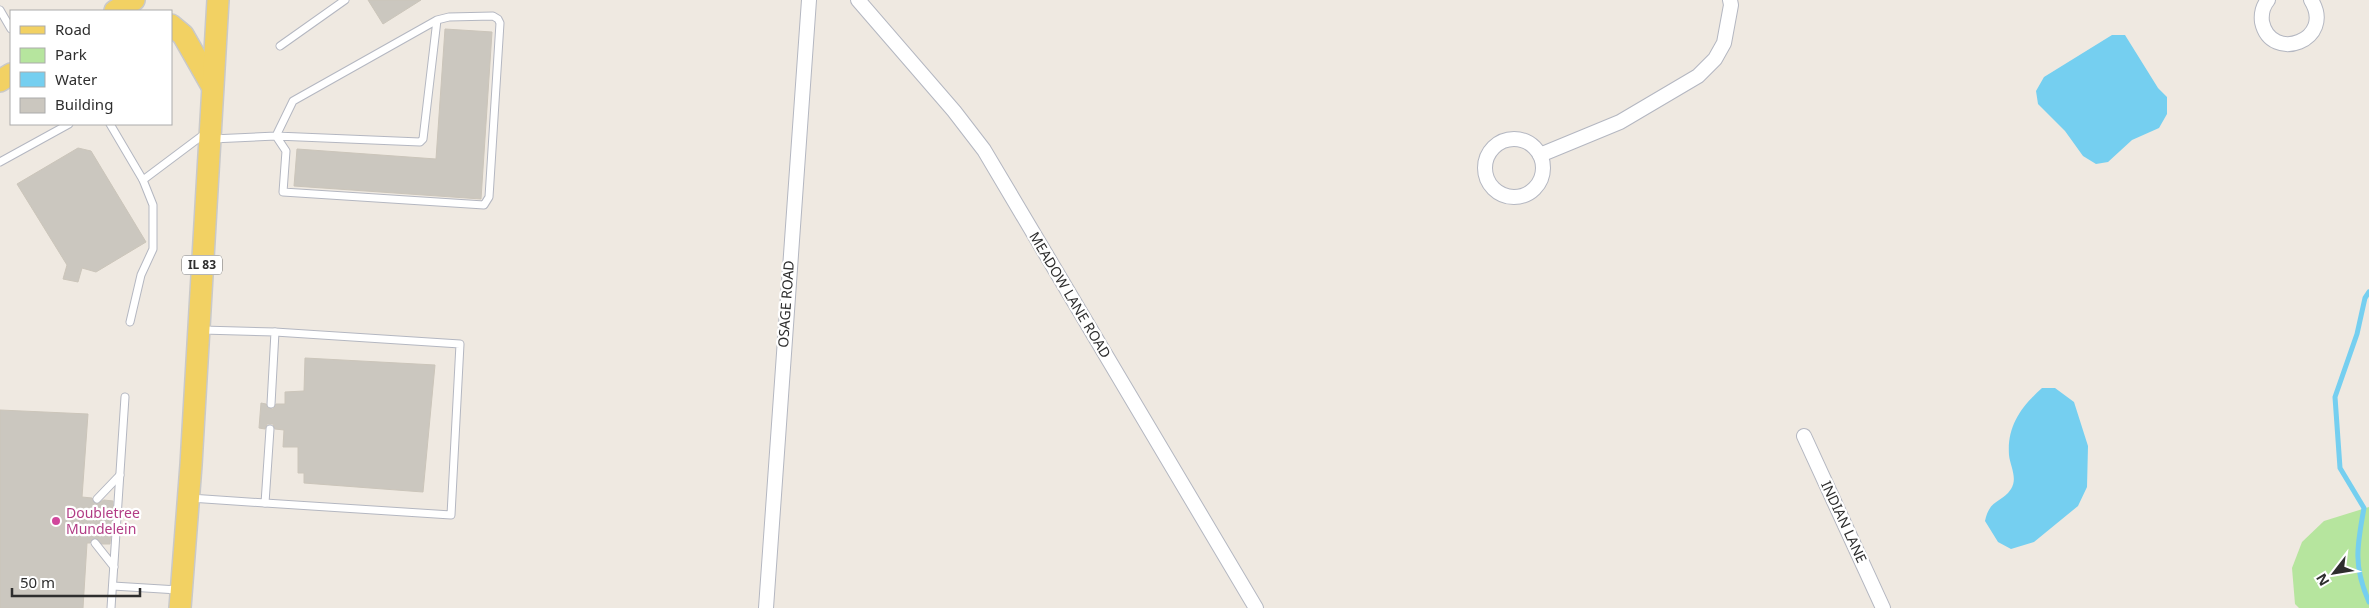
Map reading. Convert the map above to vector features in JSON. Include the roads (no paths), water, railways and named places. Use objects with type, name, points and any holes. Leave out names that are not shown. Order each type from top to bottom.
[{"type":"main road","points":[[117,10],[134,0]]},
{"type":"main road","name":"IL 83","points":[[180,599],[199,330],[218,0]]},
{"type":"main road","points":[[172,26],[183,35],[212,86]]},
{"type":"street","name":"OSAGE ROAD","points":[[766,608],[808,0]]},
{"type":"street","name":"MEADOW LANE ROAD","points":[[858,0],[954,111],[984,150],[1256,608]]},
{"type":"street","points":[[1540,155],[1620,122],[1698,76],[1716,59],[1724,43],[1732,5],[1730,0]]},
{"type":"street","points":[[2268,0],[2262,12],[2265,30],[2270,37],[2287,44],[2304,40],[2315,26],[2316,9],[2311,0]]},
{"type":"street","points":[[1518,139],[1527,142],[1540,155],[1543,164],[1541,182],[1527,195],[1507,197],[1498,193],[1491,186],[1485,172],[1487,157],[1492,148],[1500,142],[1518,139]]},
{"type":"street","name":"INDIAN LANE","points":[[1804,436],[1883,608]]},
{"type":"lane","points":[[280,46],[346,0]]},
{"type":"lane","points":[[0,10],[10,27]]},
{"type":"lane","points":[[493,16],[498,18],[500,23],[489,197],[484,205],[283,192],[286,151],[276,136],[293,101],[437,20],[449,17],[493,16]]},
{"type":"lane","points":[[143,180],[209,134],[420,142],[423,139],[437,20]]},
{"type":"lane","points":[[0,162],[67,125]]},
{"type":"lane","points":[[111,125],[143,180],[153,205],[153,249],[141,275],[130,322]]},
{"type":"lane","points":[[188,498],[451,515],[460,344],[275,332],[199,330]]},
{"type":"lane","points":[[271,404],[275,332]]},
{"type":"lane","points":[[111,608],[125,397]]},
{"type":"lane","points":[[265,503],[270,429]]},
{"type":"lane","points":[[97,499],[120,475]]},
{"type":"lane","points":[[95,543],[114,567]]},
{"type":"lane","points":[[113,586],[180,599]]},
{"type":"water","points":[[2112,35],[2125,35],[2158,88],[2167,97],[2167,114],[2159,128],[2132,140],[2108,162],[2096,164],[2083,156],[2065,131],[2038,104],[2036,91],[2044,77]]},
{"type":"water","points":[[2042,388],[2055,388],[2074,402],[2088,446],[2087,487],[2078,506],[2034,542],[2011,549],[1998,542],[1985,521],[1990,508],[2007,494],[2013,485],[2014,476],[2009,455],[2009,445],[2013,426],[2028,402]]},
{"type":"waterway","points":[[2369,292],[2365,298],[2357,334],[2335,397],[2340,468],[2364,508],[2358,556],[2360,577],[2369,602]]},
{"type":"place","name":"Doubletree Mundelein","points":[[56,521]]}]
